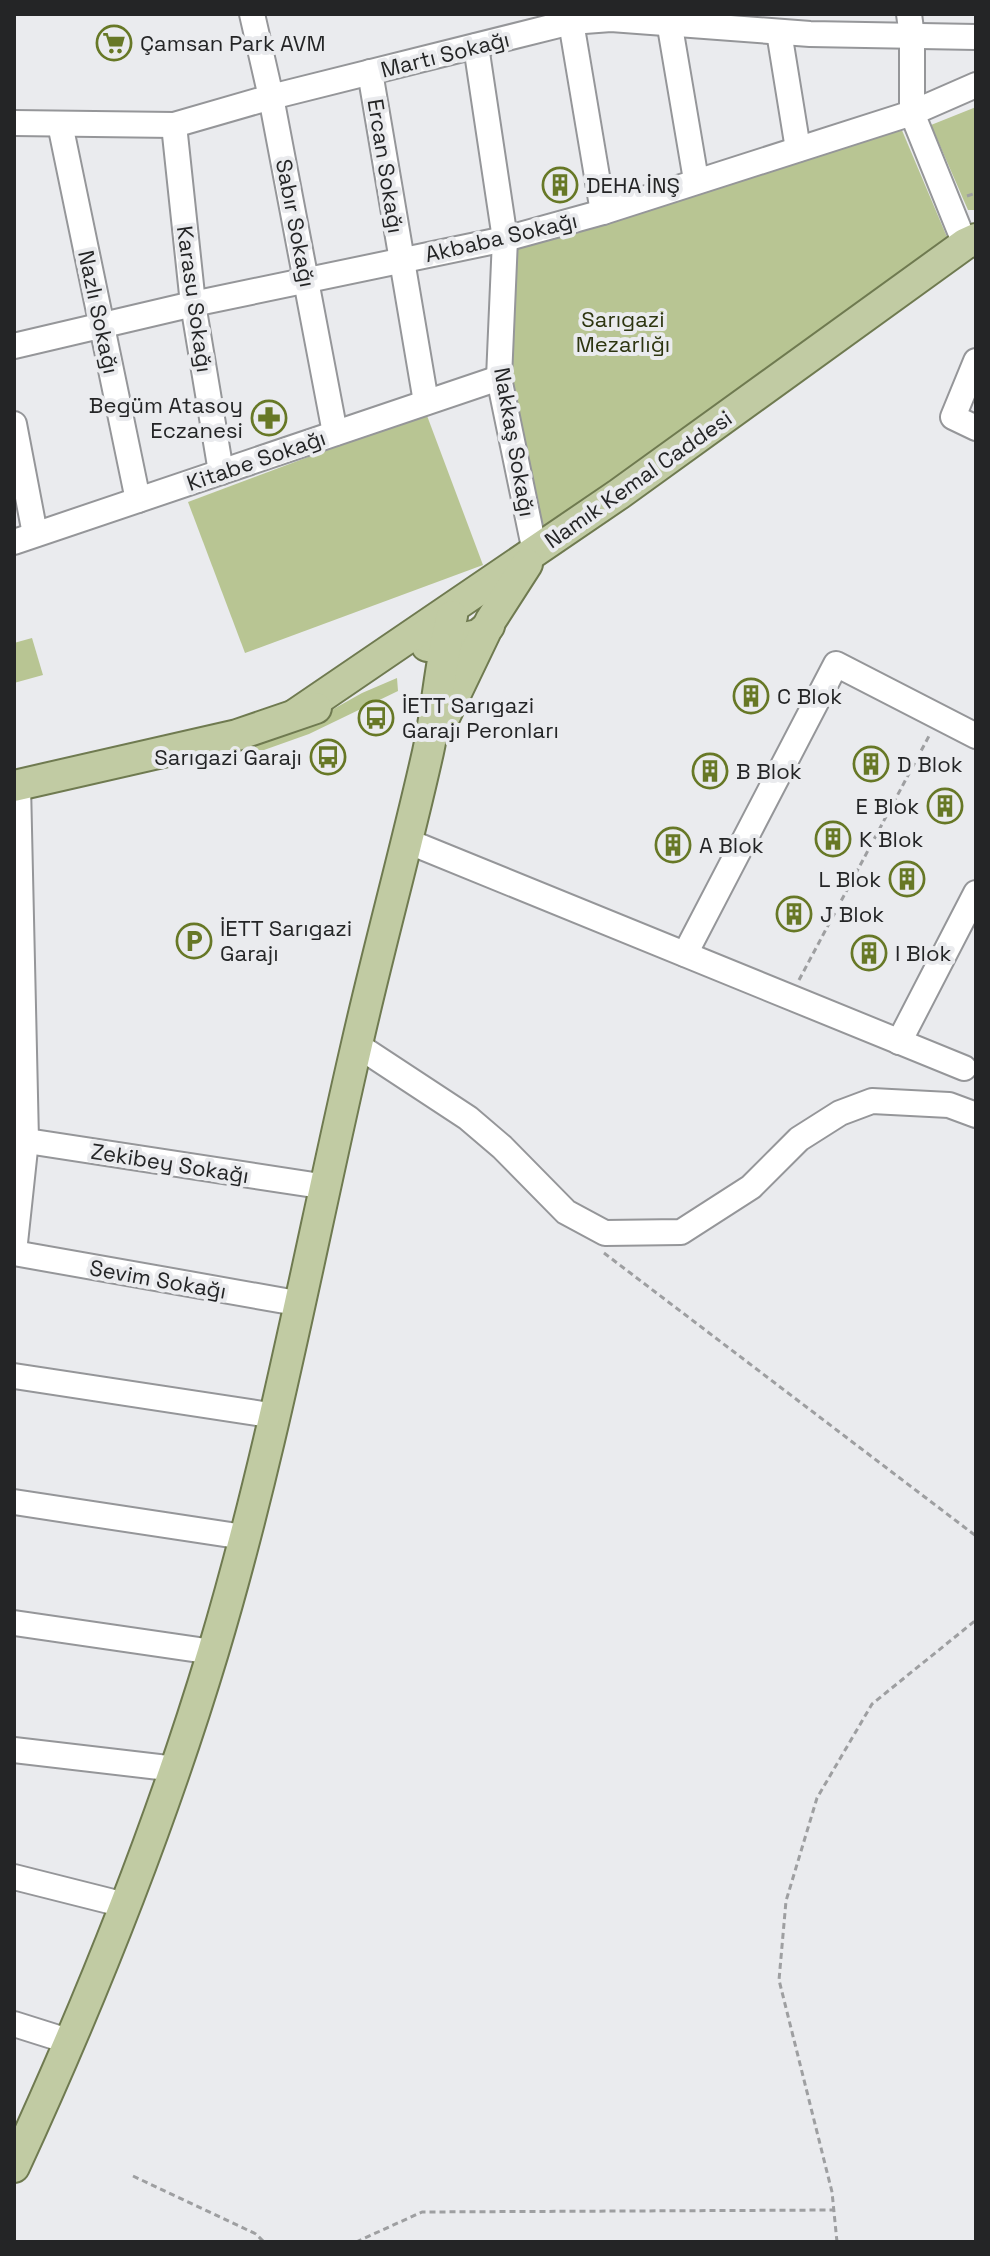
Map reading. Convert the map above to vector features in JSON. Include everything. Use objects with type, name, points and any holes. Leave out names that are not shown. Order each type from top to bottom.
[{"type":"main road","name":"Namık Kemal Caddesi","points":[[535,552],[971,241]]},
{"type":"main road","points":[[16,785],[237,735],[328,705],[467,621],[535,552]]},
{"type":"main road","points":[[14,2167],[71,2042],[125,1905],[176,1769],[213,1652],[276,1416],[357,1045],[429,748],[467,621]]},
{"type":"main road","points":[[429,748],[467,621]]},
{"type":"street","name":"Sabır Sokağı","points":[[252,14],[271,97],[335,433]]},
{"type":"street","name":"Martı Sokağı","points":[[14,123],[174,125],[271,97],[476,46],[519,25],[611,16],[669,21],[705,20],[779,32],[808,24],[910,26],[976,37]]},
{"type":"street","points":[[669,21],[696,180]]},
{"type":"street","points":[[571,22],[603,212]]},
{"type":"street","points":[[910,26],[912,113],[971,241]]},
{"type":"street","points":[[779,32],[798,149]]},
{"type":"street","name":"Nakkaş Sokağı","points":[[476,46],[505,239],[499,378],[535,552]]},
{"type":"street","name":"Ercan Sokağı","points":[[370,72],[426,402]]},
{"type":"street","name":"Akbaba Sokağı","points":[[14,346],[193,304],[505,239],[603,212],[912,113],[976,85]]},
{"type":"street","name":"Nazlı Sokağı","points":[[60,124],[138,500]]},
{"type":"street","name":"Karasu Sokağı","points":[[174,125],[193,304],[221,472]]},
{"type":"street","points":[[976,361],[953,417],[976,428]]},
{"type":"street","name":"Kitabe Sokağı","points":[[25,538],[499,378]]},
{"type":"street","points":[[14,424],[25,538]]},
{"type":"street","points":[[685,954],[836,664],[976,736]]},
{"type":"street","points":[[14,1252],[20,1140],[16,785]]},
{"type":"street","points":[[407,841],[964,1068]]},
{"type":"street","points":[[899,1042],[976,893]]},
{"type":"street","points":[[357,1045],[468,1118],[502,1147],[566,1212],[605,1233],[681,1232],[751,1187],[799,1139],[840,1113],[872,1101],[949,1105],[976,1115]]},
{"type":"street","name":"Zekibey Sokağı","points":[[20,1140],[327,1187]]},
{"type":"street","name":"Sevim Sokağı","points":[[14,1252],[302,1304]]},
{"type":"street","points":[[14,1376],[276,1416]]},
{"type":"street","points":[[14,1502],[244,1537]]},
{"type":"street","points":[[14,1623],[213,1652]]},
{"type":"street","points":[[14,1750],[176,1769]]},
{"type":"street","points":[[14,1877],[125,1905]]},
{"type":"street","points":[[14,2024],[71,2042]]},
{"type":"path","points":[[790,997],[939,717]]},
{"type":"path","points":[[605,1233],[604,1254],[976,1536]]},
{"type":"path","points":[[837,2242],[832,2192],[779,1980],[786,1901],[817,1798],[872,1704],[976,1620]]},
{"type":"path","points":[[133,2176],[256,2234],[264,2242]]},
{"type":"path","points":[[356,2242],[422,2212],[834,2210]]},
{"type":"green space","points":[[976,107],[976,210],[968,210],[931,125]]},
{"type":"green space","name":"Sarıgazi Mezarlığı","points":[[901,128],[947,237],[542,531],[508,380],[515,246]]},
{"type":"green space","points":[[426,413],[483,565],[245,653],[188,502]]},
{"type":"green space","points":[[32,638],[43,675],[14,683],[14,643]]},
{"type":"green space","points":[[397,678],[398,691],[309,734],[264,750],[237,751],[305,725],[362,693]]},
{"type":"place","name":"Çamsan Park AVM","points":[[114,43]]},
{"type":"place","name":"DEHA İNŞ","points":[[560,185]]},
{"type":"place","name":"Begüm Atasoy Eczanesi","points":[[269,418]]},
{"type":"place","name":"C Blok","points":[[751,696]]},
{"type":"place","name":"İETT Sarıgazi Garajı Peronları","points":[[376,718]]},
{"type":"place","name":"Sarıgazi Garajı","points":[[328,757]]},
{"type":"place","name":"D Blok","points":[[871,764]]},
{"type":"place","name":"B Blok","points":[[710,771]]},
{"type":"place","name":"E Blok","points":[[945,806]]},
{"type":"place","name":"K Blok","points":[[833,839]]},
{"type":"place","name":"A Blok","points":[[673,845]]},
{"type":"place","name":"L Blok","points":[[907,879]]},
{"type":"place","name":"J Blok","points":[[794,914]]},
{"type":"place","name":"İETT Sarıgazi Garajı","points":[[194,941]]},
{"type":"place","name":"I Blok","points":[[869,953]]}]
